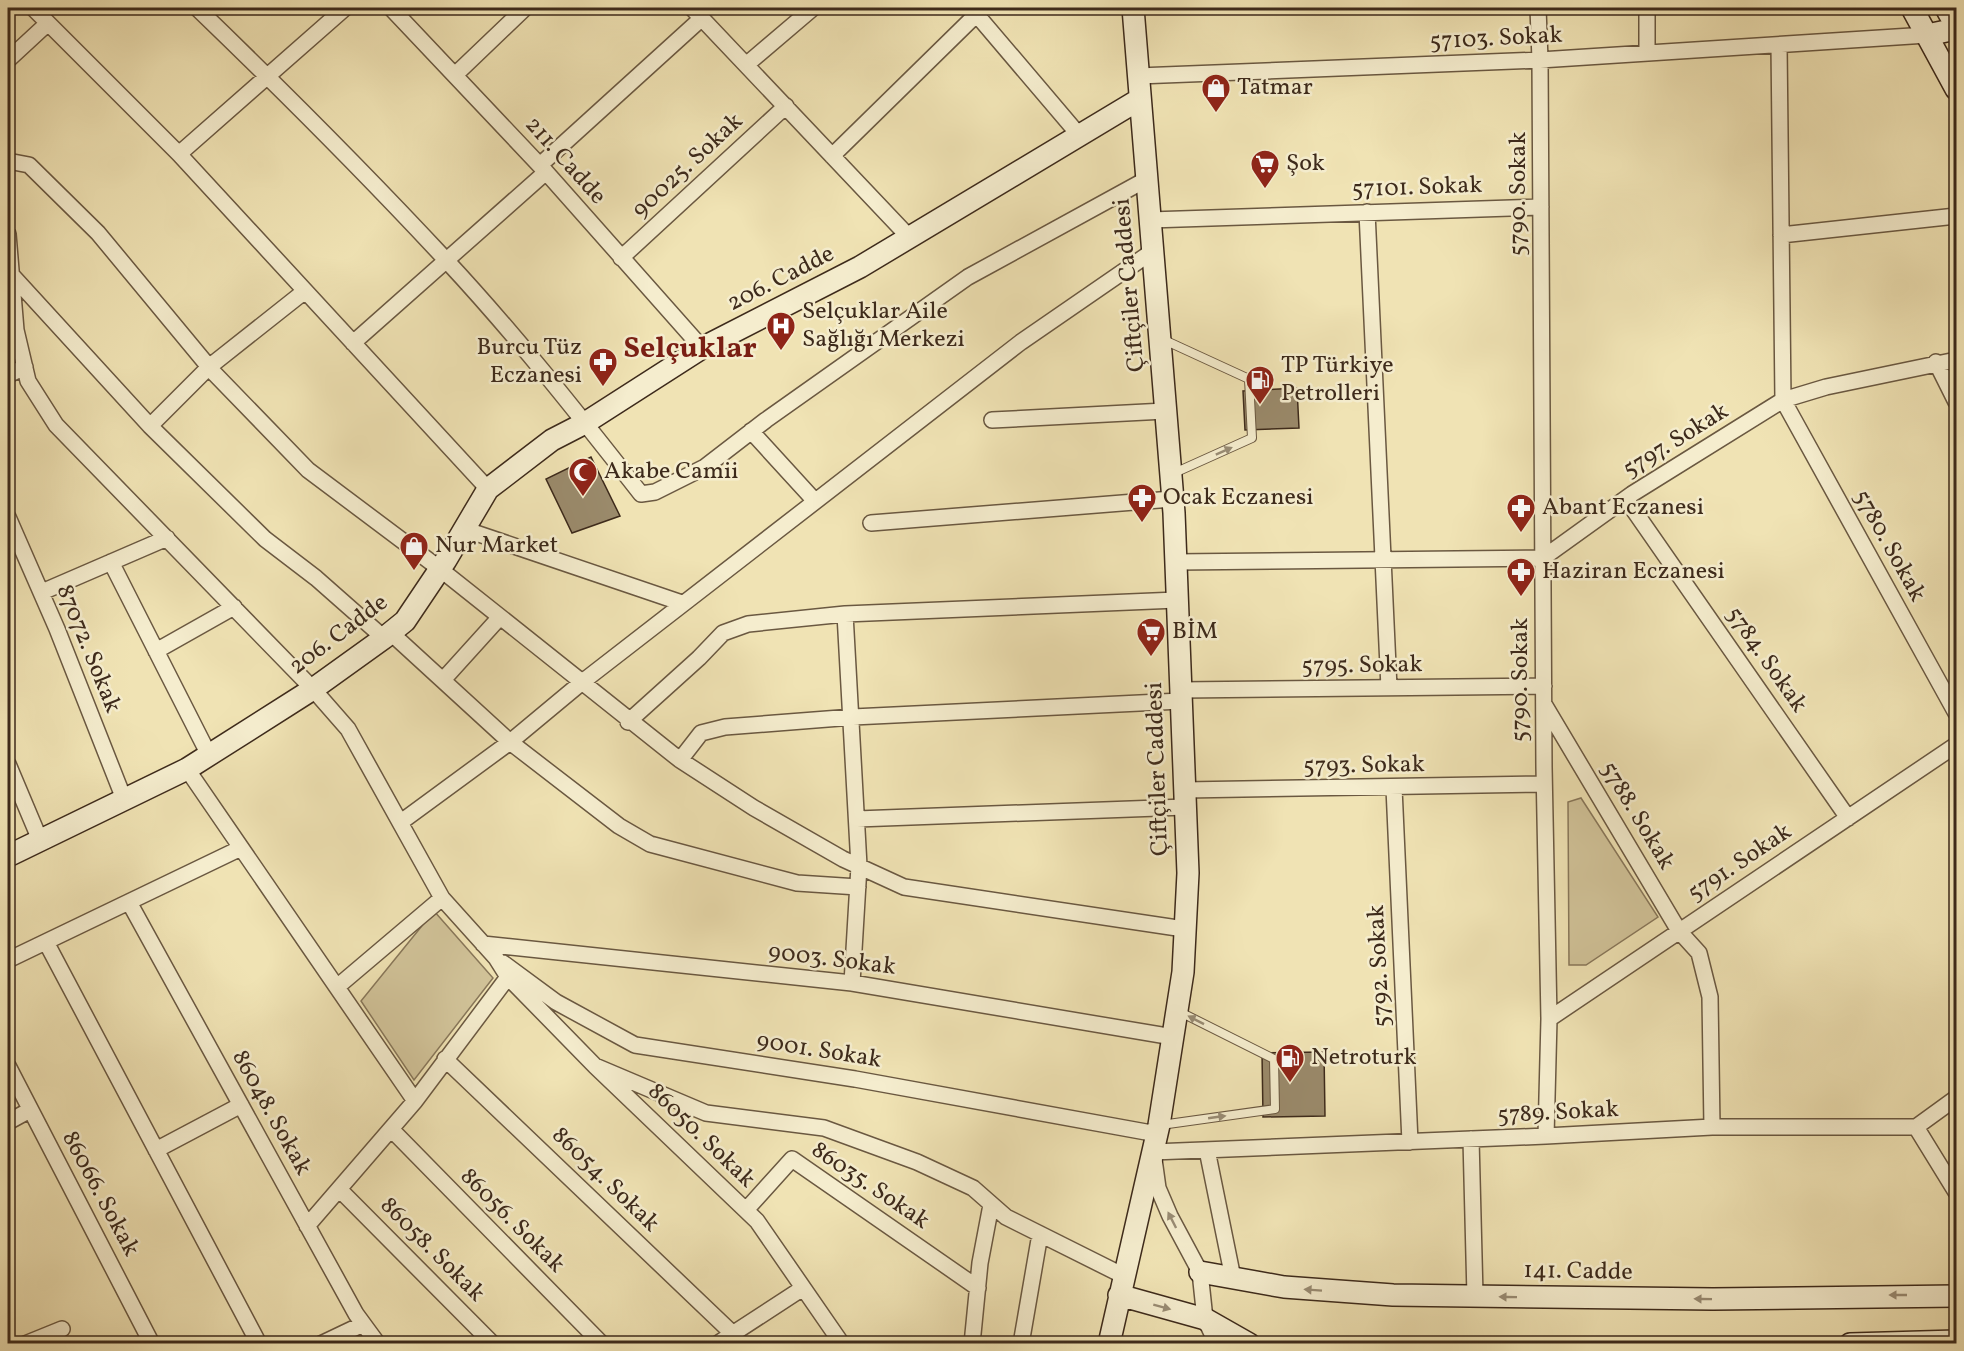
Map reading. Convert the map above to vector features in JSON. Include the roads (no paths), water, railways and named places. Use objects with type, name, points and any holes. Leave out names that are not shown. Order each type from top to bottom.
[{"type":"street","points":[[33,8],[179,154],[488,489]]},
{"type":"street","points":[[197,8],[268,76],[447,261],[585,423],[641,494],[655,492],[705,467],[751,431],[968,277],[1147,178]]},
{"type":"street","points":[[179,154],[345,8]]},
{"type":"street","name":"211. Cadde","points":[[391,8],[543,168],[702,348]]},
{"type":"street","points":[[455,75],[525,8]]},
{"type":"street","points":[[746,65],[813,8]]},
{"type":"street","name":"Çiftçiler Caddesi","points":[[1109,1344],[1156,1137],[1173,1036],[1183,972],[1188,873],[1172,499],[1133,8]]},
{"type":"street","name":"5790. Sokak","points":[[1538,8],[1544,784],[1549,1019],[1546,1136]]},
{"type":"street","points":[[1647,8],[1647,53]]},
{"type":"street","points":[[1912,8],[1956,89]]},
{"type":"street","points":[[1927,35],[1956,27],[1946,8]]},
{"type":"street","points":[[832,156],[976,9],[1079,135]]},
{"type":"street","points":[[354,343],[447,261],[697,13],[909,237]]},
{"type":"street","points":[[8,60],[48,23]]},
{"type":"street","name":"57103. Sokak","points":[[1138,76],[1540,60],[1927,35]]},
{"type":"street","points":[[1779,45],[1783,400]]},
{"type":"street","name":"206. Cadde","points":[[8,856],[187,769],[313,689],[388,635],[405,621],[440,569],[488,489],[552,440],[585,423],[702,348],[860,267],[1140,99]]},
{"type":"street","name":"90025. Sokak","points":[[621,258],[786,106]]},
{"type":"street","points":[[8,161],[29,165],[98,233],[209,367],[308,470],[440,569],[628,722],[680,760],[754,808],[859,866],[904,887],[1184,929]]},
{"type":"street","name":"57101. Sokak","points":[[1150,220],[1541,207]]},
{"type":"street","points":[[1367,212],[1389,688]]},
{"type":"street","points":[[1782,235],[1956,216]]},
{"type":"street","points":[[8,234],[9,272],[16,330],[28,381],[56,425],[313,689],[348,729],[442,898],[496,958]]},
{"type":"street","points":[[401,822],[510,742],[682,603],[1021,342],[1153,251]]},
{"type":"street","points":[[9,272],[150,426],[265,539],[388,635],[510,742],[619,826],[650,844],[796,883],[858,887]]},
{"type":"street","points":[[150,426],[209,367],[305,291]]},
{"type":"street","name":"5797. Sokak","points":[[1543,558],[1626,499],[1783,400],[1826,387],[1936,362],[1956,360]]},
{"type":"street","points":[[1936,362],[1956,402]]},
{"type":"street","points":[[8,375],[25,367]]},
{"type":"street","name":"5780. Sokak","points":[[1783,400],[1956,712]]},
{"type":"street","points":[[992,420],[1166,411]]},
{"type":"street","points":[[751,431],[814,500]]},
{"type":"street","points":[[871,523],[1172,499]]},
{"type":"street","name":"5784. Sokak","points":[[1626,499],[1848,818]]},
{"type":"street","name":"87072. Sokak","points":[[8,517],[42,592],[124,799]]},
{"type":"street","points":[[464,529],[682,603]]},
{"type":"street","points":[[42,592],[167,538]]},
{"type":"street","points":[[1176,562],[1543,558]]},
{"type":"street","points":[[111,562],[209,754]]},
{"type":"street","points":[[628,722],[699,658],[723,633],[748,624],[845,614],[1177,600]]},
{"type":"street","points":[[156,651],[234,607]]},
{"type":"street","points":[[845,614],[853,717],[859,866],[852,983]]},
{"type":"street","points":[[442,680],[500,617]]},
{"type":"street","name":"5795. Sokak","points":[[680,760],[701,733],[725,727],[1181,695],[1389,688],[1544,686]]},
{"type":"street","name":"5788. Sokak","points":[[1544,704],[1679,931],[1699,953],[1710,997],[1712,1127]]},
{"type":"street","name":"5791. Sokak","points":[[1549,1019],[1956,745]]},
{"type":"street","points":[[8,764],[40,840]]},
{"type":"street","points":[[187,769],[415,1101]]},
{"type":"street","name":"5793. Sokak","points":[[857,819],[1185,798],[1394,788],[1544,784]]},
{"type":"street","name":"5792. Sokak","points":[[1394,788],[1410,1142]]},
{"type":"street","points":[[8,960],[241,848]]},
{"type":"street","points":[[337,987],[442,898]]},
{"type":"street","name":"86048. Sokak","points":[[129,902],[307,1226],[363,1324],[378,1344]]},
{"type":"street","points":[[46,942],[259,1344]]},
{"type":"street","name":"9003. Sokak","points":[[483,944],[852,983],[1173,1036]]},
{"type":"street","name":"86050. Sokak","points":[[496,958],[508,977],[596,1066],[758,1221],[842,1344]]},
{"type":"street","name":"9001. Sokak","points":[[496,958],[556,1002],[635,1045],[855,1079],[1156,1137]]},
{"type":"street","points":[[307,1226],[415,1101],[508,977]]},
{"type":"street","name":"86054. Sokak","points":[[446,1059],[732,1333]]},
{"type":"street","name":"86066. Sokak","points":[[8,1066],[152,1344]]},
{"type":"street","points":[[596,1066],[706,1113],[824,1128],[917,1162],[973,1188],[1005,1217],[1040,1234],[1121,1286],[1205,1319],[1249,1344]]},
{"type":"street","points":[[1956,1098],[1916,1127],[1956,1192]]},
{"type":"street","points":[[156,1150],[241,1105]]},
{"type":"street","points":[[8,1122],[30,1110]]},
{"type":"street","name":"5789. Sokak","points":[[1156,1137],[1207,1150],[1471,1140],[1712,1127],[1916,1127]]},
{"type":"street","name":"86056. Sokak","points":[[391,1129],[602,1344]]},
{"type":"street","points":[[1156,1137],[1158,1188],[1200,1272],[1205,1319],[1217,1344]]},
{"type":"street","points":[[1471,1140],[1475,1296]]},
{"type":"street","points":[[1207,1150],[1233,1278]]},
{"type":"street","name":"86035. Sokak","points":[[746,1210],[792,1159],[978,1288]]},
{"type":"street","name":"86058. Sokak","points":[[339,1189],[493,1344]]},
{"type":"street","points":[[972,1344],[980,1263],[991,1205]]},
{"type":"street","points":[[1021,1344],[1040,1234]]},
{"type":"street","name":"141. Cadde","points":[[1200,1272],[1284,1287],[1393,1295],[1713,1299],[1956,1296]]},
{"type":"street","points":[[717,1344],[803,1288]]},
{"type":"street","points":[[321,1344],[363,1324]]},
{"type":"street","points":[[26,1344],[62,1329]]},
{"type":"street","points":[[1850,1344],[1956,1341]]},
{"type":"lane","points":[[1160,338],[1249,379],[1252,438],[1170,475]]},
{"type":"lane","points":[[1156,1137],[1275,1109],[1274,1059],[1177,1011]]},
{"type":"place","name":"Tatmar","points":[[1216,114]]},
{"type":"place","name":"Şok","points":[[1265,190]]},
{"type":"place","name":"Selçuklar Aile Sağlığı Merkezi","points":[[781,352]]},
{"type":"place","name":"Burcu Tüz Eczanesi","points":[[603,388]]},
{"type":"place","name":"TP Türkiye Petrolleri","points":[[1260,406]]},
{"type":"place","name":"Akabe Camii","points":[[583,498]]},
{"type":"place","name":"Ocak Eczanesi","points":[[1142,524]]},
{"type":"place","name":"Abant Eczanesi","points":[[1521,534]]},
{"type":"place","name":"Nur Market","points":[[414,572]]},
{"type":"place","name":"Haziran Eczanesi","points":[[1521,598]]},
{"type":"place","name":"BİM","points":[[1151,658]]},
{"type":"place","name":"Netroturk","points":[[1290,1084]]},
{"type":"district","name":"Selçuklar","points":[[690,349]]}]
